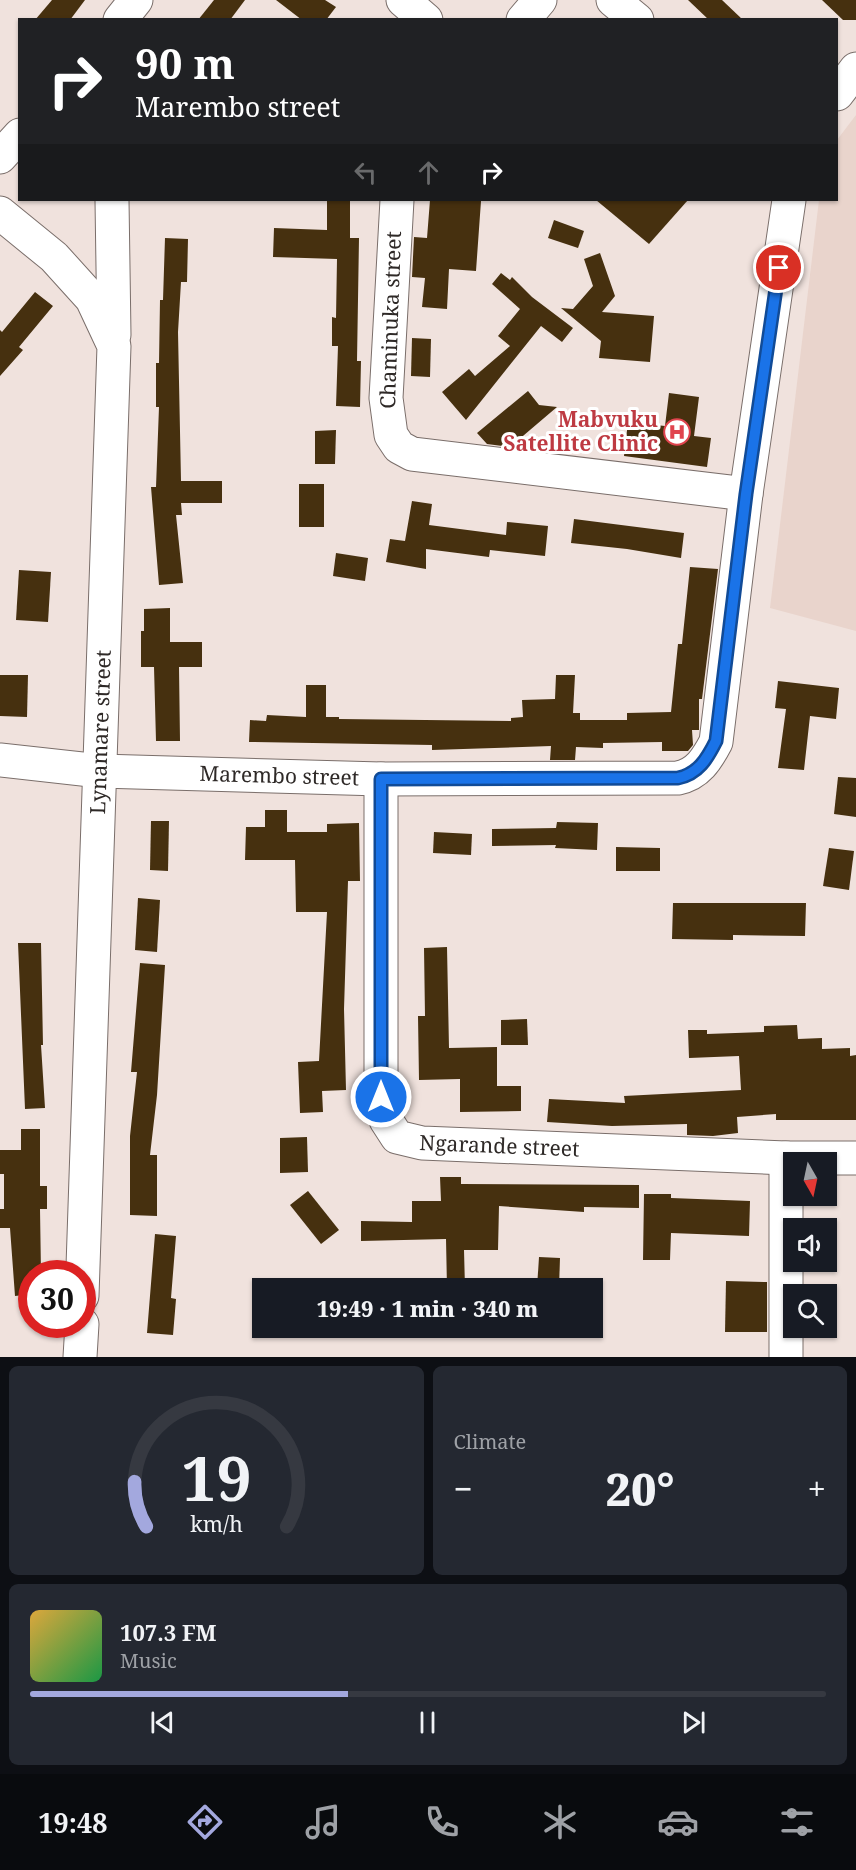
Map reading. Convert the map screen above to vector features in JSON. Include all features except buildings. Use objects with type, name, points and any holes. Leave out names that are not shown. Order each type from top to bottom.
[{"type":"street","points":[[122,18],[136,0]]},
{"type":"street","points":[[403,0],[424,18]]},
{"type":"street","points":[[525,18],[540,0]]},
{"type":"street","points":[[613,0],[635,18]]},
{"type":"street","points":[[838,93],[856,69]]},
{"type":"street","points":[[0,157],[18,137]]},
{"type":"street","points":[[112,201],[114,346]]},
{"type":"street","name":"Chaminuka street","points":[[397,201],[386,398],[391,435],[399,447],[412,454],[746,494]]},
{"type":"street","name":"Marembo street","points":[[0,760],[100,771],[381,779],[678,778],[689,776],[708,757],[716,741],[746,494],[789,201]]},
{"type":"street","name":"Lynamare street","points":[[0,213],[54,257],[88,294],[102,315],[114,346],[83,1260]]},
{"type":"street","name":"Ngarande street","points":[[381,779],[381,1097],[387,1120],[397,1137],[422,1143],[783,1158]]},
{"type":"street","name":"Ngarande street","points":[[837,1158],[856,1158]]},
{"type":"street","points":[[786,1206],[786,1357]]},
{"type":"street","points":[[80,1357],[81,1338]]},
{"type":"shaded area","points":[[856,115],[856,631],[770,608],[819,201],[838,201],[838,139]]},
{"type":"place","name":"Mabvuku Satellite Clinic","points":[[677,432]]},
{"type":"route","points":[[381,1097],[381,779],[678,778],[689,776],[697,770],[708,757],[716,741],[746,494],[779,268]]}]
